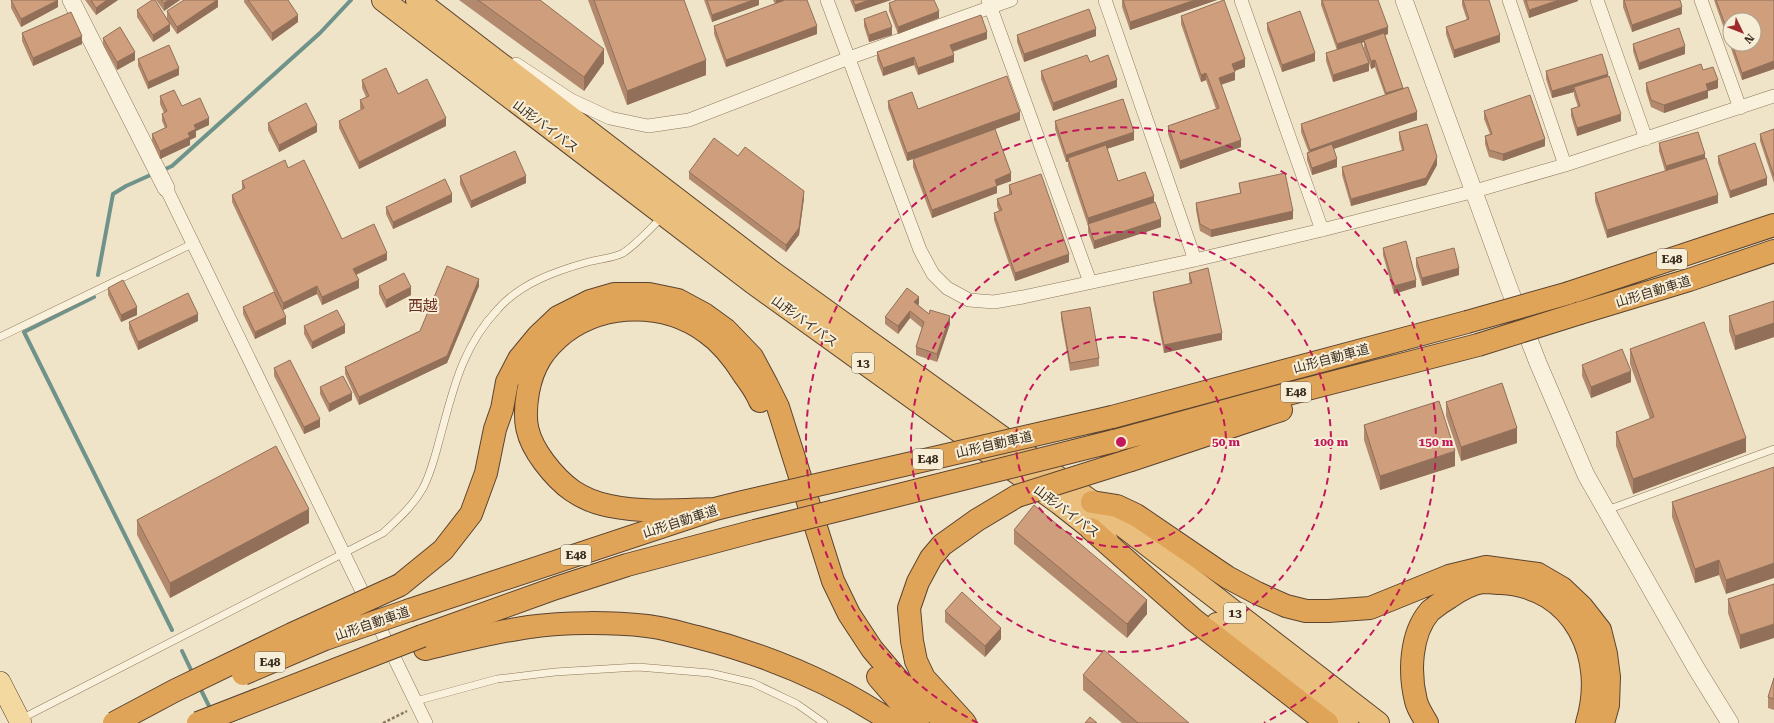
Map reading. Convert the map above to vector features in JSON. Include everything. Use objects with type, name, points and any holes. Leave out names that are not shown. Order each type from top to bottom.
[{"type":"highway","name":"山形バイパス","points":[[383,0],[663,216],[764,291],[1059,503],[1346,723]]},
{"type":"highway","name":"山形バイパス","points":[[416,0],[772,272],[1092,502],[1378,723]]},
{"type":"highway","name":"山形自動車道","points":[[134,723],[235,677],[325,639],[715,509],[1112,417],[1467,322],[1569,293],[1774,225]]},
{"type":"highway","name":"山形自動車道","points":[[423,643],[584,579],[627,565],[755,531],[1114,441],[1478,345],[1689,280],[1774,251]]},
{"type":"highway","points":[[114,723],[174,691],[292,634],[400,586],[443,550],[471,514],[486,473],[507,382],[519,359],[538,336],[558,317],[590,301],[614,294],[649,294],[678,300],[704,314],[726,330],[752,357],[778,407],[833,580],[849,614],[872,649],[900,682],[947,723]]},
{"type":"highway","points":[[715,509],[647,511],[609,506],[583,497],[566,487],[535,450],[526,429],[525,408],[531,374],[543,353],[556,339],[576,324],[598,316],[616,311],[647,309],[670,315],[688,322],[706,332],[723,347],[757,393],[770,424],[811,558],[844,626],[867,663],[918,723]]},
{"type":"highway","points":[[965,723],[924,678],[916,661],[913,648],[909,608],[918,582],[931,558],[942,545],[977,520],[1017,496],[1131,460],[1478,345]]},
{"type":"highway","points":[[1092,502],[1117,506],[1136,515],[1227,577],[1278,602],[1306,611],[1328,612],[1370,608],[1449,576],[1486,568],[1538,574],[1562,588],[1582,607],[1600,630],[1606,654],[1609,677],[1608,705],[1603,723]]},
{"type":"highway","points":[[1091,529],[1194,620],[1327,723]]},
{"type":"highway","points":[[1427,723],[1416,702],[1411,672],[1415,645],[1422,624],[1431,611],[1445,600],[1464,588],[1483,582],[1522,585],[1536,590],[1568,613],[1580,630],[1588,647],[1593,672],[1594,692],[1587,723]]},
{"type":"highway","points":[[423,643],[476,637],[529,627],[583,623],[647,626],[714,641],[777,661],[847,694],[893,723]]},
{"type":"highway","name":"E48","points":[[198,723],[330,672],[423,643]]},
{"type":"main road","points":[[0,682],[18,722]]},
{"type":"street","points":[[71,0],[166,188],[192,244],[344,551],[426,723]]},
{"type":"street","points":[[420,0],[571,100],[610,118],[648,126],[689,120],[989,4],[1012,0]]},
{"type":"street","points":[[827,0],[920,250],[933,274],[947,288],[969,300],[994,302],[1195,260],[1322,230],[1475,191],[1565,165],[1774,96]]},
{"type":"street","points":[[1105,0],[1195,260]]},
{"type":"street","points":[[1241,0],[1322,230]]},
{"type":"street","points":[[1404,0],[1475,191],[1509,288],[1538,363],[1586,475],[1696,668],[1730,723]]},
{"type":"street","points":[[1509,0],[1565,165]]},
{"type":"street","points":[[1597,0],[1646,139]]},
{"type":"street","points":[[1701,0],[1740,108]]},
{"type":"street","points":[[989,4],[1090,282]]},
{"type":"lane","points":[[18,722],[383,532],[408,510],[423,488],[434,461],[450,399],[463,360],[478,334],[498,308],[523,288],[548,276],[572,266],[622,253],[643,236],[663,216]]},
{"type":"lane","points":[[0,337],[192,244]]},
{"type":"lane","points":[[1607,510],[1774,449]]},
{"type":"lane","points":[[417,703],[497,679],[555,672],[638,667],[710,673],[752,683],[797,704],[824,723]]},
{"type":"path","points":[[383,723],[417,703]]},
{"type":"building","points":[[11,0],[58,0],[21,19]]},
{"type":"building","points":[[91,0],[107,0],[96,8]]},
{"type":"building","points":[[152,0],[155,0],[170,24],[153,35],[137,10]]},
{"type":"building","points":[[161,0],[169,0],[164,3]]},
{"type":"building","points":[[184,0],[217,0],[177,27],[167,11]]},
{"type":"building","points":[[248,0],[288,0],[298,15],[272,33]]},
{"type":"building","points":[[478,0],[540,0],[604,49],[584,77]]},
{"type":"building","points":[[594,0],[684,0],[706,60],[627,91]]},
{"type":"building","points":[[707,0],[753,0],[712,15]]},
{"type":"building","points":[[785,0],[807,0],[817,26],[726,60],[714,26]]},
{"type":"building","points":[[853,0],[869,0],[855,5]]},
{"type":"building","points":[[897,0],[934,0],[939,11],[898,27],[889,3]]},
{"type":"building","points":[[1123,0],[1195,0],[1130,22]]},
{"type":"building","points":[[1224,0],[1245,59],[1232,64],[1235,72],[1219,78],[1241,140],[1180,161],[1168,126],[1219,108],[1206,73],[1201,75],[1181,16]]},
{"type":"building","points":[[1322,0],[1378,0],[1388,27],[1337,44]]},
{"type":"building","points":[[1463,0],[1489,0],[1500,35],[1454,50],[1446,27],[1469,19]]},
{"type":"building","points":[[1526,0],[1559,0],[1529,10]]},
{"type":"building","points":[[1624,0],[1680,0],[1682,7],[1632,25]]},
{"type":"building","points":[[1716,0],[1774,0],[1774,61],[1742,73],[1735,52],[1762,52],[1762,12],[1722,12],[1722,16]]},
{"type":"building","points":[[1089,9],[1096,29],[1024,54],[1017,35]]},
{"type":"building","points":[[886,11],[892,27],[869,35],[864,19]]},
{"type":"building","points":[[1300,11],[1315,53],[1282,65],[1267,23]]},
{"type":"building","points":[[71,12],[82,36],[33,58],[22,33]]},
{"type":"building","points":[[981,15],[987,32],[950,45],[954,55],[918,68],[914,57],[883,68],[877,52]]},
{"type":"building","points":[[120,27],[135,52],[117,62],[103,38]]},
{"type":"building","points":[[1679,28],[1685,46],[1639,63],[1633,44]]},
{"type":"building","points":[[1384,33],[1403,88],[1386,93],[1375,60],[1371,61],[1364,40]]},
{"type":"building","points":[[1361,42],[1369,63],[1333,75],[1326,53]]},
{"type":"building","points":[[169,45],[179,68],[148,82],[138,59]]},
{"type":"building","points":[[1602,54],[1608,74],[1552,91],[1546,71]]},
{"type":"building","points":[[1087,55],[1090,62],[1108,55],[1117,80],[1053,103],[1041,71]]},
{"type":"building","points":[[1701,64],[1703,70],[1713,67],[1718,80],[1706,84],[1708,90],[1664,105],[1651,100],[1646,83]]},
{"type":"building","points":[[386,68],[398,94],[427,79],[446,118],[359,162],[339,121],[364,108],[360,100],[369,96],[362,80]]},
{"type":"building","points":[[1007,76],[1020,112],[907,153],[888,101],[912,92],[918,109]]},
{"type":"building","points":[[1609,76],[1621,114],[1577,128],[1571,109],[1580,106],[1574,87]]},
{"type":"building","points":[[1408,87],[1417,112],[1310,150],[1301,124]]},
{"type":"building","points":[[174,90],[182,106],[200,98],[209,118],[194,125],[196,129],[188,133],[190,137],[160,151],[152,134],[167,127],[162,114],[167,111],[160,96]]},
{"type":"building","points":[[1530,95],[1545,139],[1503,154],[1489,150],[1485,136],[1492,134],[1484,111]]},
{"type":"building","points":[[1123,99],[1134,132],[1066,155],[1055,121]]},
{"type":"building","points":[[306,103],[317,125],[279,145],[268,123]]},
{"type":"building","points":[[1427,124],[1437,157],[1426,178],[1351,199],[1342,167],[1404,150],[1399,132]]},
{"type":"building","points":[[995,129],[1011,173],[995,180],[997,186],[932,210],[913,159]]},
{"type":"building","points":[[1774,129],[1774,176],[1760,134]]},
{"type":"building","points":[[1698,132],[1705,154],[1666,166],[1659,143]]},
{"type":"building","points":[[714,138],[738,156],[745,147],[804,191],[799,228],[786,245],[689,172]]},
{"type":"building","points":[[1755,143],[1767,178],[1730,191],[1718,156]]},
{"type":"building","points":[[1332,144],[1337,159],[1312,168],[1307,153]]},
{"type":"building","points":[[1106,145],[1118,181],[1145,172],[1154,196],[1088,218],[1068,158]]},
{"type":"building","points":[[515,151],[526,176],[471,201],[460,176]]},
{"type":"building","points":[[1706,158],[1718,195],[1607,230],[1595,193]]},
{"type":"building","points":[[285,160],[288,168],[304,160],[342,239],[374,224],[387,253],[353,269],[359,280],[322,297],[317,286],[283,303],[232,195],[245,188],[242,181]]},
{"type":"building","points":[[1285,173],[1293,211],[1211,230],[1200,224],[1196,203],[1241,193],[1239,183]]},
{"type":"building","points":[[1041,174],[1069,254],[1015,273],[994,213],[1002,210],[997,199],[1012,194],[1009,185]]},
{"type":"building","points":[[445,179],[452,194],[393,222],[386,207]]},
{"type":"building","points":[[1155,202],[1161,219],[1094,241],[1088,224]]},
{"type":"building","points":[[1406,241],[1416,280],[1394,286],[1383,248]]},
{"type":"building","points":[[1454,248],[1459,268],[1422,278],[1416,258]]},
{"type":"building","points":[[447,266],[479,279],[447,356],[359,397],[345,367],[420,331]]},
{"type":"building","points":[[1208,268],[1222,333],[1164,345],[1153,292],[1192,283],[1189,273]]},
{"type":"building","points":[[404,273],[411,287],[386,300],[379,286]]},
{"type":"building","points":[[123,280],[137,307],[121,315],[108,288]]},
{"type":"building","points":[[907,288],[919,297],[914,302],[929,314],[930,310],[950,316],[937,354],[916,347],[924,322],[910,311],[898,326],[885,317]]},
{"type":"building","points":[[274,292],[286,317],[255,332],[243,307]]},
{"type":"building","points":[[188,293],[198,314],[138,342],[129,322]]},
{"type":"building","points":[[1774,301],[1774,323],[1735,336],[1729,316]]},
{"type":"building","points":[[1090,307],[1099,358],[1070,363],[1061,312]]},
{"type":"building","points":[[337,310],[345,325],[312,342],[304,326]]},
{"type":"building","points":[[1704,322],[1746,438],[1633,479],[1616,432],[1654,417],[1630,349]]},
{"type":"building","points":[[1622,349],[1631,371],[1591,387],[1582,365]]},
{"type":"building","points":[[290,360],[320,419],[304,427],[274,368]]},
{"type":"building","points":[[343,376],[352,393],[329,404],[320,387]]},
{"type":"building","points":[[1502,383],[1517,428],[1461,447],[1446,402]]},
{"type":"building","points":[[1439,401],[1455,451],[1380,476],[1364,425]]},
{"type":"building","points":[[276,446],[309,509],[170,583],[137,520]]},
{"type":"building","points":[[1774,467],[1774,563],[1726,580],[1719,560],[1695,569],[1672,502]]},
{"type":"building","points":[[1034,505],[1147,600],[1127,624],[1014,530]]},
{"type":"building","points":[[1774,584],[1774,624],[1740,635],[1728,599]]},
{"type":"building","points":[[962,592],[1001,628],[985,646],[945,611]]},
{"type":"building","points":[[1104,650],[1189,723],[1138,723],[1083,675]]},
{"type":"building","points":[[1774,678],[1774,699],[1768,697]]},
{"type":"building","points":[[1090,717],[1097,723],[1085,723]]},
{"type":"waterway","points":[[161,171],[172,166],[320,33],[351,0]]},
{"type":"waterway","points":[[98,275],[113,194],[126,186],[155,173]]},
{"type":"waterway","points":[[94,297],[24,332],[172,630]]},
{"type":"waterway","points":[[182,651],[193,674]]},
{"type":"waterway","points":[[199,686],[211,710]]},
{"type":"district","name":"西越","points":[[423,306]]}]
